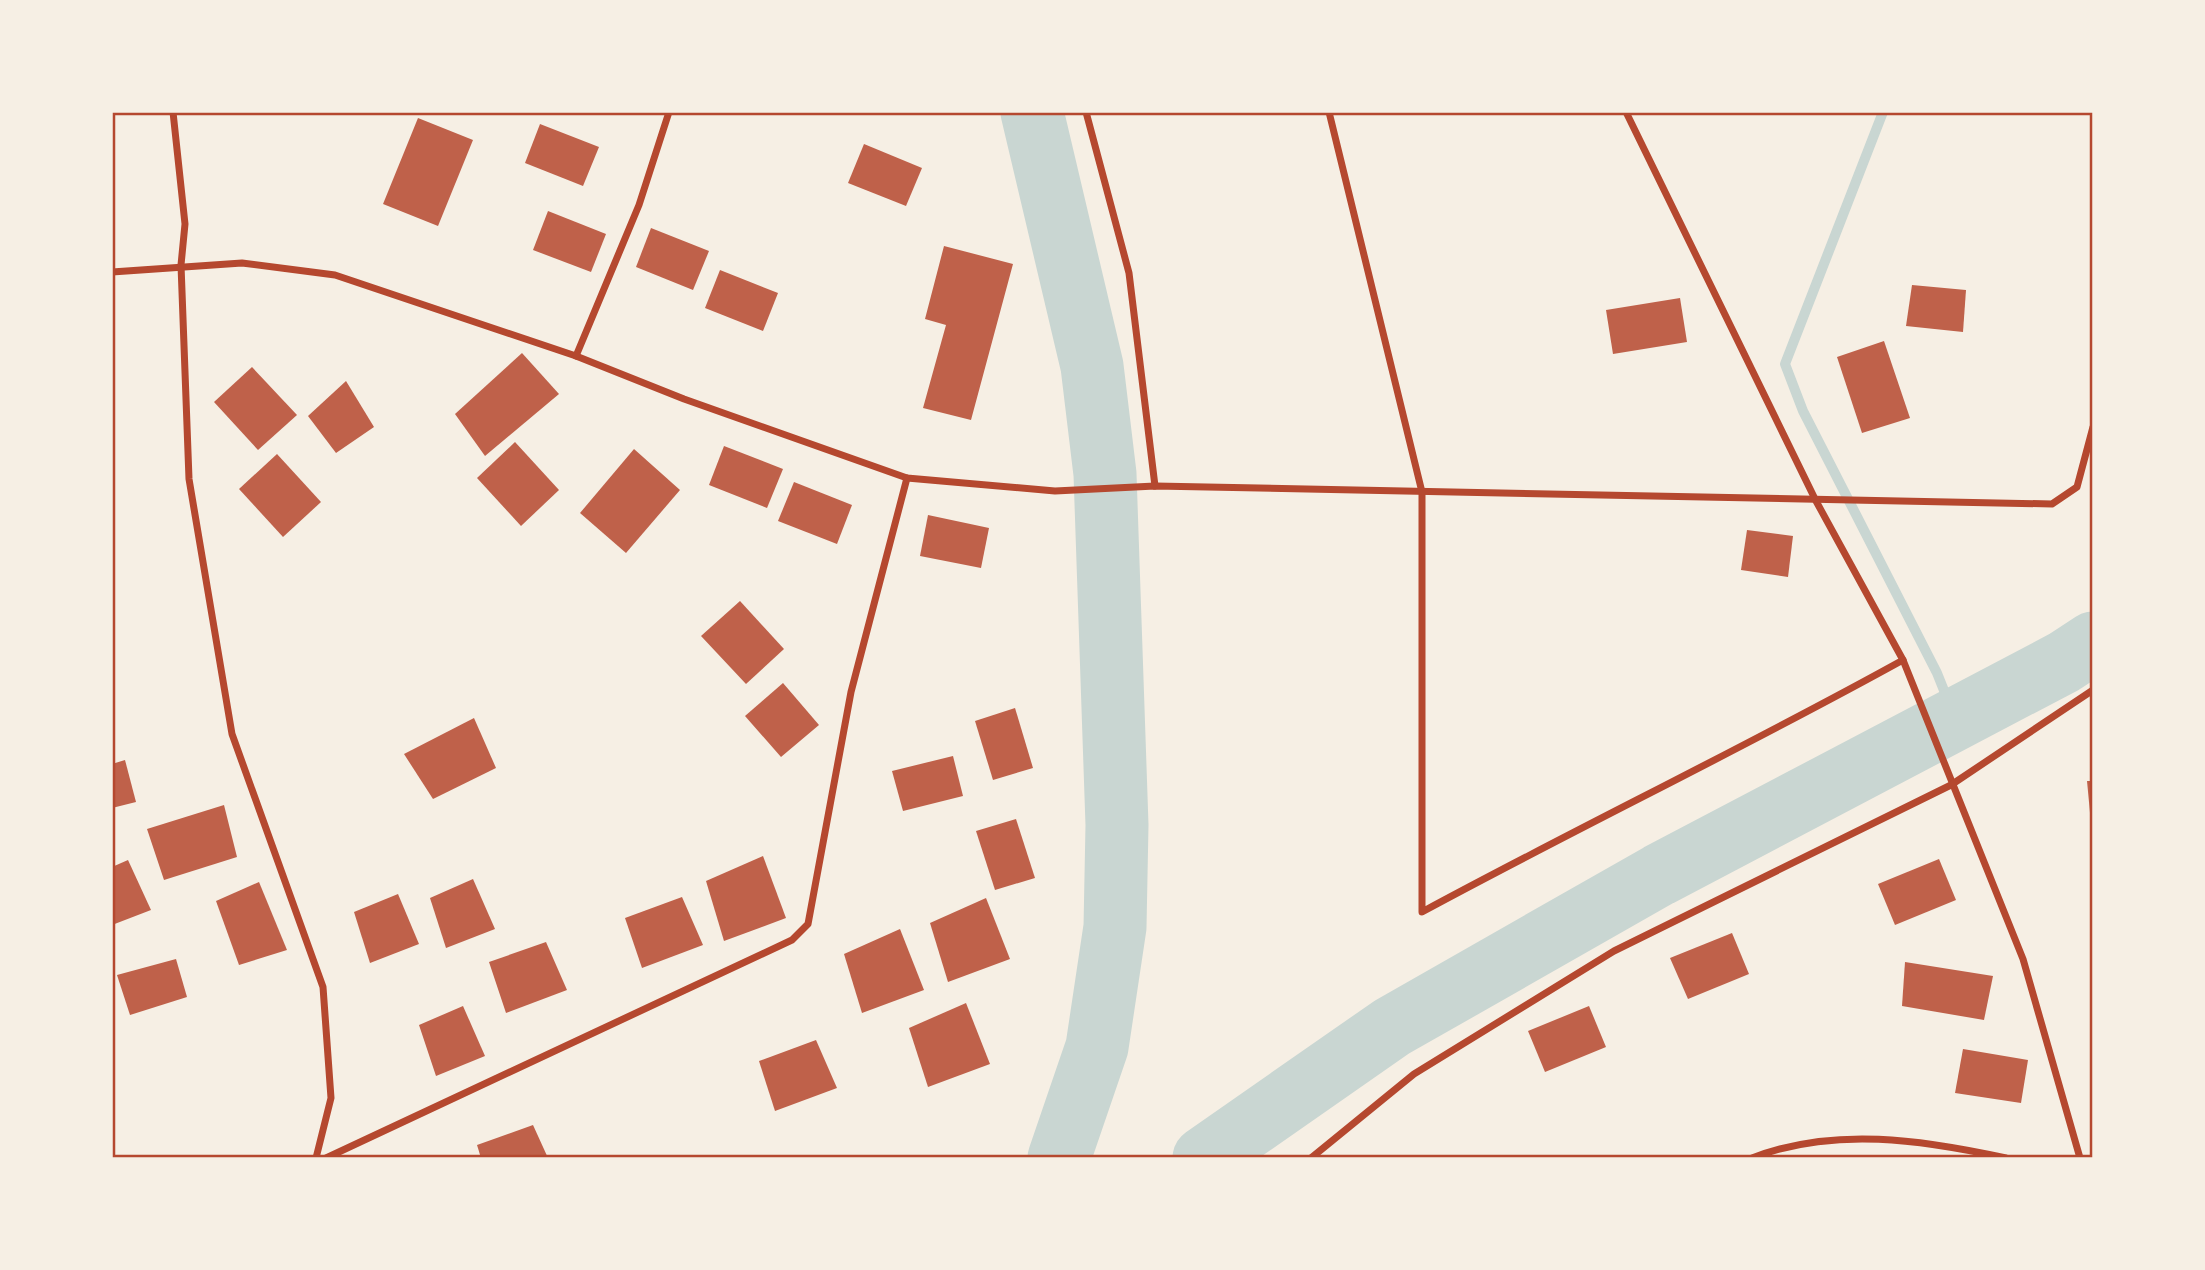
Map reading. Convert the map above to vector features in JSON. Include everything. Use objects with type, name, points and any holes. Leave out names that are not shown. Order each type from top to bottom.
[{"type":"street","points":[[173,112],[185,224],[181,265],[189,480],[232,734],[323,986],[331,1098],[316,1158]]},
{"type":"street","points":[[576,356],[639,205],[670,112]]},
{"type":"street","points":[[1086,112],[1129,273],[1155,486]]},
{"type":"street","points":[[1329,112],[1422,492],[1422,912],[1615,810],[1767,736],[1903,660]]},
{"type":"street","points":[[1626,112],[1816,500],[1903,660],[1944,769],[2023,959],[2080,1158]]},
{"type":"street","points":[[112,272],[181,265],[243,263],[335,275],[576,356],[722,413],[907,478],[1055,491],[1155,486],[1833,501],[2052,503],[2077,487],[2093,426]]},
{"type":"street","points":[[326,1158],[792,940],[808,925],[851,692],[907,478]]},
{"type":"street","points":[[1311,1158],[1414,1074],[1614,951],[1951,785],[2093,690]]},
{"type":"street","points":[[1752,1158],[1811,1142],[1844,1138],[1943,1144],[2006,1158]]},
{"type":"building","points":[[418,118],[473,140],[438,226],[383,204]]},
{"type":"building","points":[[540,124],[599,147],[583,186],[525,163]]},
{"type":"building","points":[[864,144],[922,168],[906,206],[848,183]]},
{"type":"building","points":[[548,211],[606,234],[591,272],[533,250]]},
{"type":"building","points":[[651,228],[709,251],[693,290],[636,267]]},
{"type":"building","points":[[944,246],[1013,264],[971,420],[923,408],[946,325],[925,319]]},
{"type":"building","points":[[720,270],[778,293],[763,331],[705,308]]},
{"type":"building","points":[[1912,285],[1966,290],[1963,332],[1906,326]]},
{"type":"building","points":[[1680,298],[1687,342],[1613,354],[1606,310]]},
{"type":"building","points":[[1884,341],[1910,418],[1862,433],[1837,357]]},
{"type":"building","points":[[522,353],[559,394],[485,456],[455,414]]},
{"type":"building","points":[[252,367],[297,415],[258,450],[214,402]]},
{"type":"building","points":[[346,381],[374,427],[336,453],[308,416]]},
{"type":"building","points":[[515,442],[559,490],[521,526],[477,478]]},
{"type":"building","points":[[724,446],[783,469],[767,508],[709,485]]},
{"type":"building","points":[[634,449],[680,490],[626,553],[580,513]]},
{"type":"building","points":[[277,454],[321,502],[283,537],[239,489]]},
{"type":"building","points":[[794,482],[852,505],[837,544],[778,521]]},
{"type":"building","points":[[928,515],[989,528],[981,568],[920,556]]},
{"type":"building","points":[[1747,530],[1793,536],[1788,577],[1741,570]]},
{"type":"building","points":[[740,601],[784,649],[746,684],[701,636]]},
{"type":"building","points":[[783,683],[819,725],[781,757],[745,716]]},
{"type":"building","points":[[1015,708],[1033,768],[993,780],[975,721]]},
{"type":"building","points":[[474,718],[496,768],[433,799],[404,754]]},
{"type":"building","points":[[953,756],[963,796],[903,811],[892,771]]},
{"type":"building","points":[[125,760],[136,802],[112,808],[112,764]]},
{"type":"building","points":[[2087,781],[2093,781],[2093,823],[2091,823]]},
{"type":"building","points":[[224,805],[237,857],[164,880],[147,829]]},
{"type":"building","points":[[1016,819],[1035,878],[995,890],[976,831]]},
{"type":"building","points":[[763,856],[786,918],[724,941],[706,881]]},
{"type":"building","points":[[1939,859],[1956,900],[1895,925],[1878,884]]},
{"type":"building","points":[[128,860],[151,910],[112,925],[112,867]]},
{"type":"building","points":[[473,879],[495,929],[446,948],[430,898]]},
{"type":"building","points":[[259,882],[287,950],[239,965],[216,901]]},
{"type":"building","points":[[398,894],[419,944],[370,963],[354,912]]},
{"type":"building","points":[[682,897],[703,945],[642,968],[625,918]]},
{"type":"building","points":[[986,898],[1010,959],[948,982],[930,923]]},
{"type":"building","points":[[900,929],[924,990],[862,1013],[844,954]]},
{"type":"building","points":[[1732,933],[1749,974],[1688,999],[1670,958]]},
{"type":"building","points":[[546,942],[567,990],[506,1013],[489,962]]},
{"type":"building","points":[[176,959],[187,997],[130,1015],[117,975]]},
{"type":"building","points":[[1905,962],[1993,976],[1984,1020],[1902,1006]]},
{"type":"building","points":[[966,1003],[990,1064],[928,1087],[909,1028]]},
{"type":"building","points":[[463,1006],[485,1056],[436,1076],[419,1025]]},
{"type":"building","points":[[1589,1006],[1606,1047],[1545,1072],[1528,1031]]},
{"type":"building","points":[[816,1040],[837,1088],[775,1111],[759,1061]]},
{"type":"building","points":[[1963,1049],[2028,1060],[2021,1103],[1955,1093]]},
{"type":"building","points":[[533,1125],[548,1158],[481,1158],[477,1145]]},
{"type":"waterway","points":[[1032,112],[1092,366],[1105,474],[1117,825],[1115,927],[1097,1047],[1059,1158]]},
{"type":"waterway","points":[[1883,112],[1785,364],[1803,411],[1937,673],[1955,718]]},
{"type":"waterway","points":[[1204,1158],[1392,1027],[1659,875],[2064,662],[2093,643]]}]
